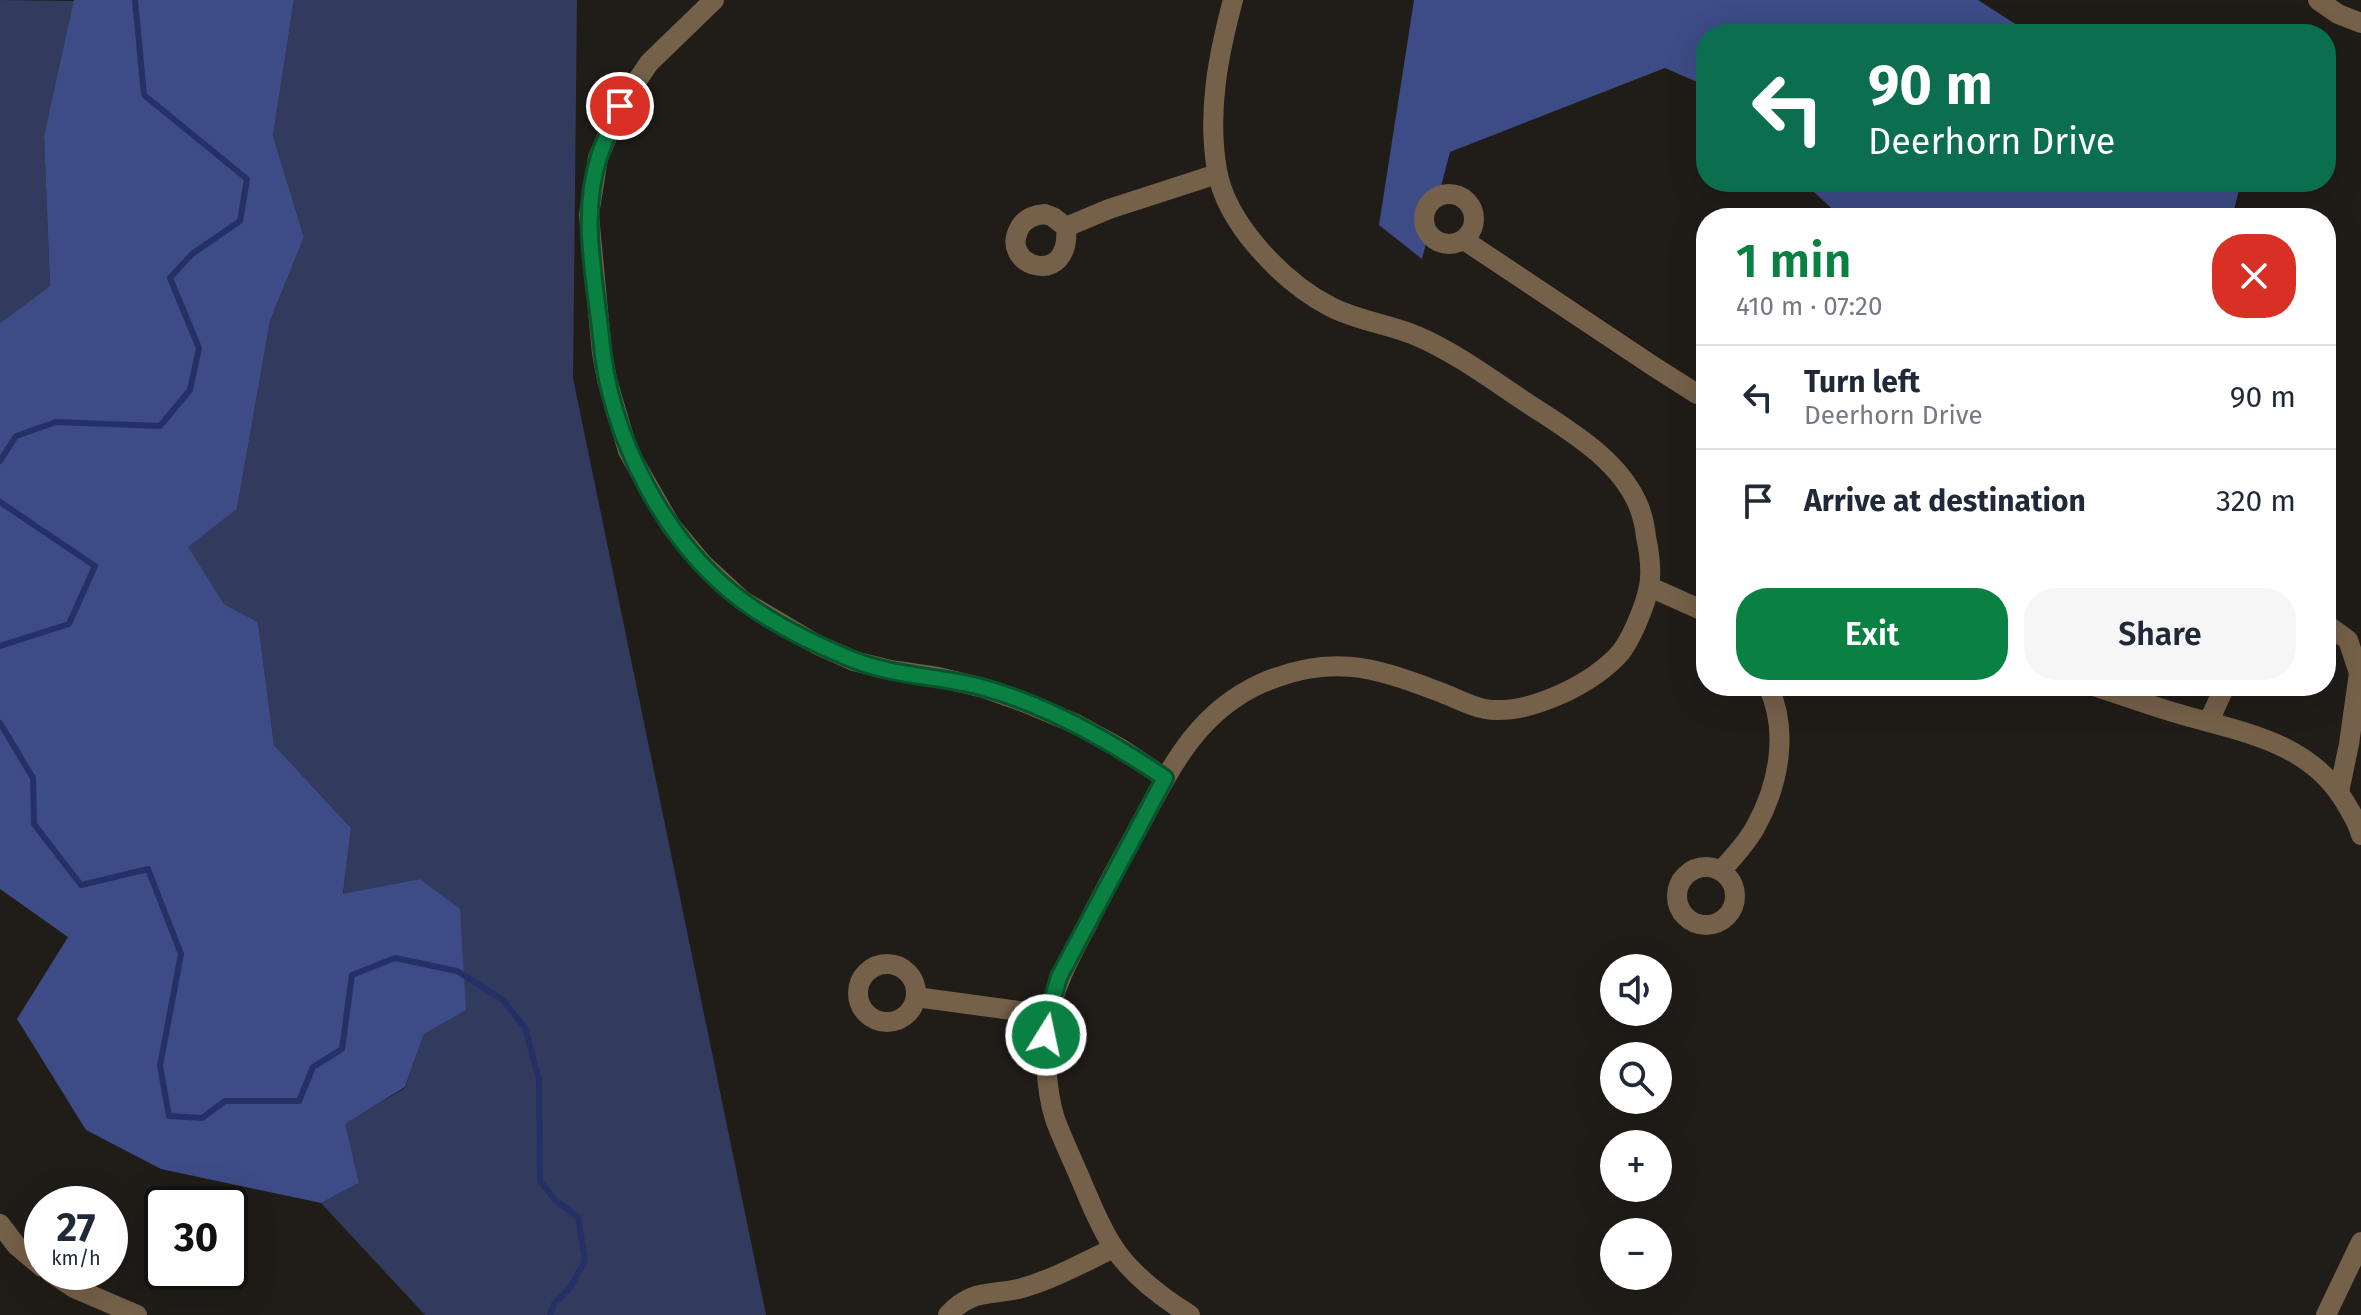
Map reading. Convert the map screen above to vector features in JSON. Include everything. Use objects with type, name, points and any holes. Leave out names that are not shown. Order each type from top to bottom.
[{"type":"street","points":[[714,0],[649,63],[620,106],[598,158],[589,215],[607,380],[628,451],[671,526],[702,563],[743,601],[816,644],[854,661],[984,688],[1026,703],[1076,724],[1165,778]]},
{"type":"street","points":[[1190,1315],[1143,1282],[1114,1248],[1053,1115],[1045,1055],[1048,1015],[1059,977],[1165,778],[1203,723],[1258,685],[1306,668],[1356,665],[1392,674],[1486,709],[1520,707],[1556,697],[1603,670],[1623,650],[1650,587],[1649,548],[1639,506],[1610,466],[1580,438],[1461,359],[1417,336],[1335,310],[1307,293],[1264,256],[1229,204],[1217,174],[1214,88],[1233,0]]},
{"type":"street","points":[[2318,0],[2338,14],[2361,23]]},
{"type":"street","points":[[1066,227],[1109,209],[1217,174]]},
{"type":"street","points":[[1464,240],[1696,393]]},
{"type":"street","points":[[1650,587],[1696,608]]},
{"type":"street","points":[[2336,631],[2348,640],[2360,672],[2339,792]]},
{"type":"street","points":[[1721,871],[1755,829],[1777,774],[1780,726],[1771,696]]},
{"type":"street","points":[[2125,696],[2237,728],[2286,748],[2312,763],[2339,792],[2361,835]]},
{"type":"street","points":[[2209,721],[2220,696]]},
{"type":"street","points":[[916,997],[1048,1015]]},
{"type":"street","points":[[0,1224],[24,1252]]},
{"type":"street","points":[[2326,1315],[2361,1242]]},
{"type":"street","points":[[948,1315],[957,1305],[983,1293],[1020,1288],[1057,1275],[1114,1248]]},
{"type":"street","points":[[78,1290],[123,1312]]},
{"type":"shaded area","points":[[0,0],[75,1],[44,136],[50,286],[0,323]]},
{"type":"shaded area","points":[[74,0],[294,0],[273,136],[304,237],[270,321],[237,509],[188,547],[224,604],[258,622],[274,745],[351,828],[343,894],[420,879],[460,909],[466,1010],[424,1034],[405,1087],[345,1124],[359,1183],[321,1203],[161,1169],[86,1130],[17,1019],[68,937],[0,889],[0,323],[50,286],[44,136]]},
{"type":"shaded area","points":[[294,0],[577,0],[573,378],[766,1315],[425,1315],[321,1203],[359,1183],[344,1124],[405,1088],[424,1034],[466,1009],[420,879],[343,895],[351,828],[274,745],[258,622],[224,604],[187,547],[237,509],[270,321],[304,237],[273,136]]},
{"type":"shaded area","points":[[1414,0],[1978,0],[2015,24],[1696,24],[1696,82],[1665,68],[1450,152],[1422,259],[1379,225]]},
{"type":"shaded area","points":[[1814,192],[2238,192],[2234,208],[1831,208]]},
{"type":"waterway","points":[[0,461],[16,436],[56,422],[160,426],[190,390],[199,348],[170,278],[192,254],[240,221],[247,179],[144,95],[135,0]]},
{"type":"waterway","points":[[0,502],[95,566],[69,624],[0,646]]},
{"type":"waterway","points":[[0,723],[33,778],[34,824],[81,885],[148,869],[181,954],[160,1066],[169,1116],[202,1118],[225,1101],[299,1101],[313,1067],[342,1049],[352,975],[395,958],[457,971],[503,1000],[525,1028],[539,1080],[540,1181],[555,1200],[578,1217],[585,1261],[569,1289],[554,1304],[550,1315]]},
{"type":"route","points":[[620,106],[598,158],[589,215],[602,353],[628,451],[671,526],[702,563],[743,601],[816,644],[854,661],[984,688],[1026,703],[1076,724],[1165,778],[1059,977],[1048,1015],[1046,1035]]}]
